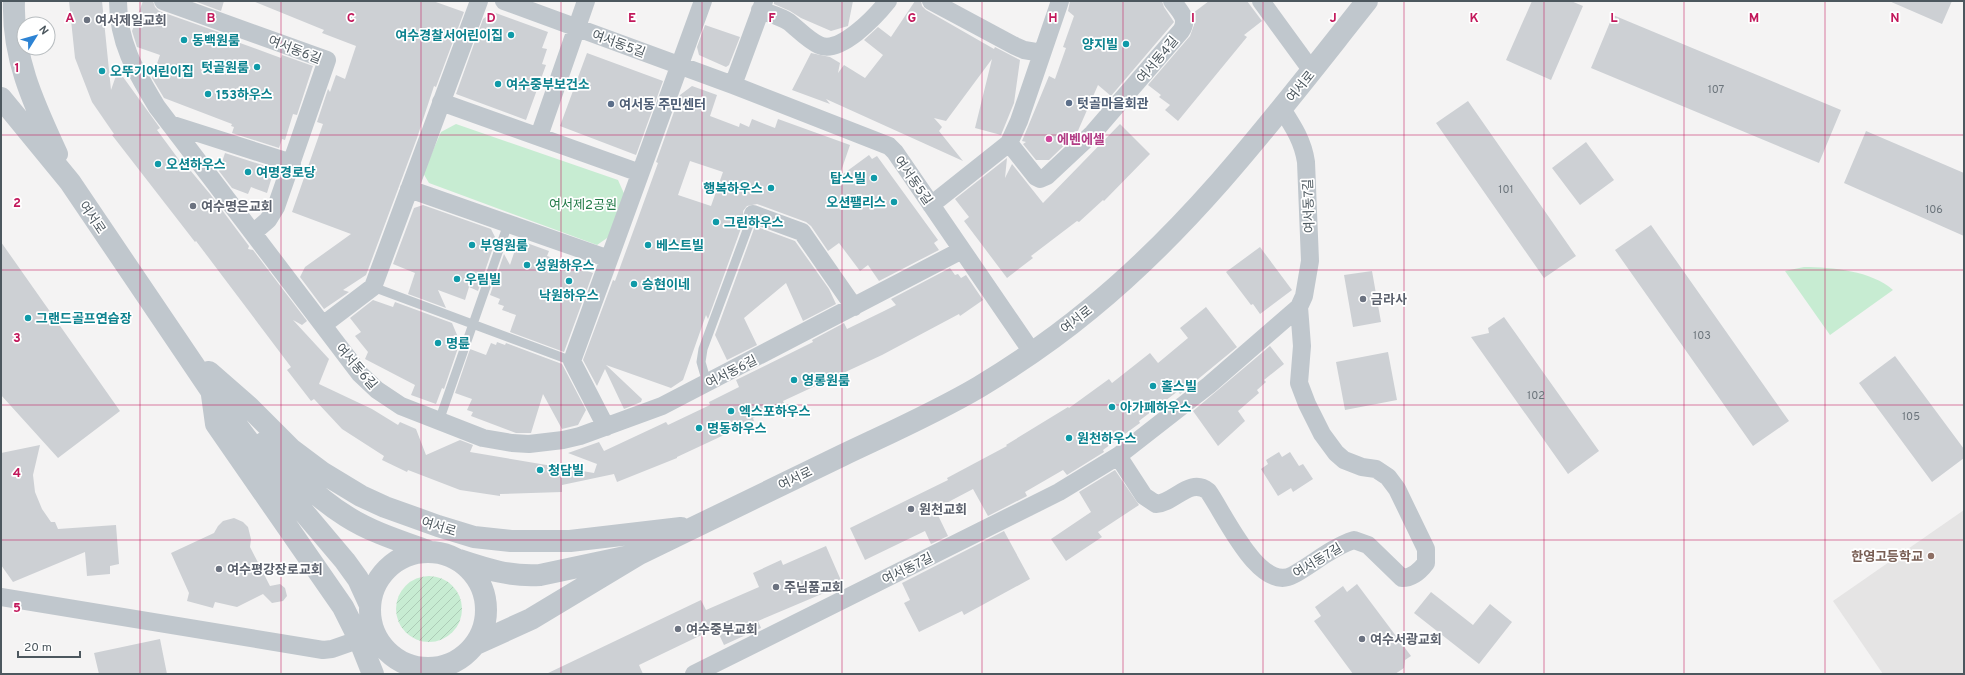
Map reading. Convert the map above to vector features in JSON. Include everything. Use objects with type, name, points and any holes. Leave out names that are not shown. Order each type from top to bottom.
[{"type":"street","points":[[14,1],[16,34],[25,81],[70,182]]},
{"type":"street","name":"여서동6길","points":[[118,1],[120,30],[131,62],[170,124],[368,383],[394,402],[483,438],[512,443],[529,444],[563,440],[606,427],[662,406],[962,250]]},
{"type":"street","name":"여서동6길","points":[[163,1],[327,60],[276,208],[268,220],[253,233]]},
{"type":"street","points":[[323,325],[373,287],[479,1]]},
{"type":"street","name":"여서동5길","points":[[504,1],[733,85],[888,146],[895,152],[1032,352]]},
{"type":"street","points":[[539,136],[586,1]]},
{"type":"street","points":[[606,427],[572,361],[703,1]]},
{"type":"street","points":[[733,85],[762,6],[780,17],[813,42],[820,46],[828,47],[838,45],[859,31],[888,1]]},
{"type":"street","points":[[931,1],[1015,46],[1024,50],[1042,53]]},
{"type":"street","points":[[931,205],[1010,143],[1060,1]]},
{"type":"street","name":"여서동4길","points":[[1010,143],[1036,177],[1040,179],[1047,176],[1093,133],[1181,31],[1185,24],[1184,19],[1172,1]]},
{"type":"street","points":[[1261,1],[1312,71]]},
{"type":"street","name":"여서로","points":[[476,644],[543,612],[639,554],[929,413],[977,388],[1032,352],[1089,310],[1165,243],[1282,109],[1367,1]]},
{"type":"street","name":"여서로","points":[[1,98],[70,182],[178,342],[217,388],[242,414],[263,441],[301,481],[345,516],[361,525],[429,551]]},
{"type":"street","points":[[441,102],[640,173]]},
{"type":"street","name":"여서동7길","points":[[1118,456],[1144,496],[1156,504],[1165,502],[1181,492],[1198,486],[1208,491],[1242,547],[1262,568],[1280,578],[1292,576],[1340,546],[1354,540],[1368,545],[1402,578],[1407,578],[1417,573],[1426,563],[1426,549],[1397,489],[1388,477],[1376,470],[1362,467],[1344,460],[1336,453],[1322,434],[1307,404],[1300,383],[1302,346],[1299,307],[1307,285],[1310,261],[1306,162],[1300,138],[1282,109]]},
{"type":"street","points":[[170,124],[292,163]]},
{"type":"street","points":[[409,189],[609,259]]},
{"type":"street","points":[[753,214],[802,232],[854,307]]},
{"type":"street","name":"여서동7길","points":[[694,674],[1045,499],[1118,456],[1209,385],[1299,307]]},
{"type":"street","points":[[217,388],[216,424],[343,608],[367,637],[392,664],[403,662],[419,668],[449,669],[465,655],[476,644],[483,630],[486,614],[485,598],[480,584],[471,570],[459,560],[445,554],[429,551],[415,552],[401,557],[389,565],[380,576],[373,589],[369,602],[370,618],[367,637],[374,674]]},
{"type":"street","name":"여서로","points":[[217,388],[249,407],[291,449],[323,473],[385,507],[474,537],[511,541],[570,541],[698,526]]},
{"type":"street","name":"여서로","points":[[217,388],[285,490],[345,561],[358,579],[369,602]]},
{"type":"street","name":"여서로","points":[[459,560],[495,572],[526,576],[540,575],[639,554]]},
{"type":"street","points":[[1,597],[323,650],[332,649],[367,637]]},
{"type":"lane","points":[[707,383],[701,362],[703,349],[753,214]]},
{"type":"lane","points":[[439,421],[508,224]]},
{"type":"lane","points":[[373,287],[572,361]]},
{"type":"shaded area","name":"한영고등학교","points":[[1964,510],[1964,674],[1883,674],[1833,601]]},
{"type":"green space","name":"여서제2공원","points":[[456,124],[618,180],[626,198],[610,236],[597,245],[429,183],[423,173],[441,132]]},
{"type":"green space","points":[[1804,267],[1839,269],[1863,274],[1874,278],[1893,290],[1830,335],[1785,271]]},
{"type":"green space","points":[[422,576],[436,576],[448,581],[457,590],[462,602],[460,622],[453,633],[436,642],[422,642],[410,637],[401,628],[396,616],[396,602],[401,590],[410,581]]},
{"type":"building","points":[[69,1],[102,1],[111,90],[118,70],[160,128],[157,130],[188,172],[190,170],[210,194],[249,246],[248,249],[253,250],[307,321],[302,325],[293,320],[329,359],[319,384],[372,409],[398,425],[400,422],[416,429],[426,455],[460,440],[473,445],[470,452],[594,473],[597,464],[568,453],[599,442],[604,451],[666,422],[668,425],[710,405],[709,402],[739,387],[736,380],[813,342],[812,340],[844,323],[847,329],[896,305],[891,299],[950,268],[955,275],[958,274],[961,278],[966,275],[983,300],[960,316],[959,314],[882,355],[783,401],[784,403],[753,418],[754,421],[677,458],[617,482],[614,474],[562,485],[562,492],[500,494],[500,496],[460,490],[408,470],[407,472],[382,460],[384,456],[342,429],[314,399],[311,401],[287,370],[291,367],[196,241],[195,242],[112,135],[114,134],[92,102],[75,58]]},
{"type":"building","points":[[143,1],[153,1],[155,7],[159,11],[241,40],[240,43],[281,58],[282,55],[313,66],[297,115],[293,114],[285,140],[282,139],[279,148],[232,133],[234,127],[231,126],[232,124],[164,98],[152,78],[160,55],[137,47],[132,31]]},
{"type":"building","points":[[194,1],[224,1],[221,11]]},
{"type":"building","points":[[253,1],[433,1],[464,12],[436,87],[434,86],[417,138],[366,275],[343,290],[349,292],[324,309],[300,277],[305,267],[351,234],[292,212],[323,124],[317,122],[328,89],[330,92],[336,75],[345,79],[356,46],[322,33],[324,30]]},
{"type":"building","points":[[774,1],[853,1],[848,26],[831,31],[774,4]]},
{"type":"building","points":[[915,1],[921,1],[922,6],[926,10],[994,49],[995,47],[1020,60],[1014,103],[1001,135],[975,128],[992,59],[946,121],[934,118],[942,127],[939,131],[963,161],[826,99],[830,104],[792,90],[811,53],[830,57],[840,63],[838,73],[844,65],[865,78],[883,55],[864,40],[878,27],[891,37]]},
{"type":"building","points":[[1070,1],[1162,1],[1164,7],[1174,22],[1111,96],[1098,85],[1077,133],[1049,160],[1036,160],[1023,144],[1026,142],[1022,141],[1049,76],[1055,79],[1066,48],[1063,47],[1074,16],[1068,11]]},
{"type":"building","points":[[1209,1],[1247,1],[1262,21],[1244,35],[1247,37],[1178,121],[1165,110],[1170,105],[1159,97],[1161,95],[1148,85],[1190,36],[1194,25],[1193,13]]},
{"type":"building","points":[[1532,1],[1571,1],[1583,6],[1551,80],[1506,60]]},
{"type":"building","points":[[1889,1],[1952,1],[1942,24]]},
{"type":"building","points":[[493,12],[548,32],[542,48],[547,49],[542,64],[546,65],[526,120],[456,94],[483,19]]},
{"type":"building","points":[[1613,15],[1841,110],[1819,163],[1591,68]]},
{"type":"building","points":[[705,25],[740,37],[729,65],[726,67],[699,55],[697,47]]},
{"type":"building","name":"여서동 주민센터","points":[[587,53],[663,81],[636,155],[560,126]]},
{"type":"building","points":[[692,86],[717,95],[710,116],[739,127],[740,123],[749,127],[752,119],[775,128],[778,119],[850,145],[839,177],[869,155],[872,159],[877,156],[938,240],[934,243],[939,250],[879,281],[868,265],[860,271],[839,243],[828,251],[811,226],[806,222],[757,204],[747,206],[743,211],[744,220],[708,319],[706,315],[683,380],[671,388],[606,365],[642,399],[641,402],[624,409],[605,369],[597,386],[583,360],[613,280],[615,281],[637,221],[680,95]],"holes":[[[690,161],[723,172],[711,206],[678,195]]]},
{"type":"building","points":[[1468,101],[1576,256],[1544,278],[1436,123]]},
{"type":"building","points":[[1120,124],[1150,154],[1104,201],[1103,200],[1079,222],[1077,221],[1031,256],[1033,258],[1007,278],[964,221],[969,217],[955,199],[1007,158],[1005,178],[1012,164],[1043,203]]},
{"type":"building","points":[[1866,131],[1964,173],[1964,236],[1844,183]]},
{"type":"building","points":[[1586,142],[1614,180],[1580,205],[1552,168]]},
{"type":"building","name":"여명경로당","points":[[225,153],[272,168],[271,169],[274,170],[267,193],[251,187],[248,194],[232,188],[219,171]]},
{"type":"building","points":[[423,205],[491,229],[496,239],[478,291],[469,287],[465,300],[438,290],[446,308],[408,294],[415,273],[393,264],[414,208]]},
{"type":"building","points":[[1651,225],[1789,421],[1753,446],[1615,250]]},
{"type":"building","points":[[755,226],[795,241],[829,289],[836,304],[803,321],[786,283],[744,318],[757,345],[727,360],[715,335]]},
{"type":"building","name":"그랜드골프연습장","points":[[1,242],[120,411],[58,458],[1,395]]},
{"type":"building","points":[[524,242],[549,251],[547,256],[593,273],[564,352],[510,332],[516,315],[502,310],[504,306],[498,304],[500,299],[490,295],[504,254],[510,265],[517,244],[523,246]]},
{"type":"building","points":[[1260,247],[1292,290],[1260,314],[1253,304],[1251,305],[1226,272]]},
{"type":"building","name":"금라사","points":[[1372,271],[1381,322],[1353,327],[1344,275]]},
{"type":"building","points":[[373,300],[393,307],[395,302],[452,323],[460,342],[444,389],[442,388],[436,404],[411,395],[415,385],[365,359],[368,352],[355,336],[361,332],[350,318]]},
{"type":"building","points":[[1206,307],[1237,347],[1180,394],[1178,391],[1139,421],[1140,423],[1103,450],[1104,452],[1067,475],[1063,470],[1025,492],[1027,496],[988,516],[973,489],[935,509],[948,536],[931,544],[925,531],[865,560],[850,528],[948,480],[947,478],[1007,446],[1006,445],[1068,407],[1069,408],[1109,379],[1112,383],[1150,353],[1158,363],[1188,338],[1180,328]]},
{"type":"building","points":[[1504,317],[1599,451],[1568,474],[1471,337],[1489,333],[1488,328]]},
{"type":"building","points":[[497,342],[505,345],[506,343],[562,364],[586,410],[578,425],[562,429],[543,394],[531,433],[516,433],[471,416],[473,412],[467,410],[472,399],[455,393],[470,349],[486,355],[491,343],[496,345]]},
{"type":"building","points":[[1270,346],[1284,364],[1264,380],[1266,382],[1257,390],[1259,393],[1238,411],[1245,421],[1218,446],[1193,411]]},
{"type":"building","points":[[1388,352],[1397,400],[1345,410],[1336,362]]},
{"type":"building","points":[[1895,356],[1964,449],[1964,458],[1932,482],[1859,383]]},
{"type":"building","points":[[40,445],[33,475],[35,492],[42,509],[51,522],[55,522],[58,529],[116,525],[119,564],[110,566],[110,574],[87,576],[85,552],[13,582],[1,565],[1,453]]},
{"type":"building","points":[[1279,452],[1282,457],[1290,452],[1299,466],[1303,464],[1313,479],[1293,492],[1291,488],[1278,496],[1261,469],[1268,464],[1266,460]]},
{"type":"building","points":[[1115,470],[1139,505],[1098,532],[1102,537],[1066,561],[1051,539],[1091,512],[1079,492]]},
{"type":"building","name":"여수평강장로교회","points":[[234,518],[243,522],[248,527],[251,539],[250,547],[270,586],[280,584],[285,588],[287,596],[283,601],[272,603],[263,594],[237,607],[215,602],[213,608],[187,601],[189,593],[171,553],[214,533],[223,521]]},
{"type":"building","points":[[1004,531],[1030,579],[964,615],[962,611],[919,632],[904,603],[910,600],[902,583]]},
{"type":"building","points":[[826,546],[843,585],[758,621],[761,628],[724,645],[716,628],[639,665],[643,674],[546,674],[701,600],[706,610],[759,587],[753,573],[781,560],[783,565]]},
{"type":"building","name":"여수서광교회","points":[[1357,584],[1411,656],[1405,660],[1404,668],[1395,674],[1353,674],[1314,621],[1321,616],[1315,607],[1343,586],[1347,592]]},
{"type":"building","points":[[1431,592],[1473,625],[1490,604],[1512,622],[1479,664],[1414,613]]},
{"type":"building","points":[[160,639],[167,674],[99,674],[94,653]]},
{"type":"place","name":"여서제일교회","points":[[87,20]]},
{"type":"place","name":"여수경찰서어린이집","points":[[511,35]]},
{"type":"place","name":"동백원룸","points":[[184,40]]},
{"type":"place","name":"양지빌","points":[[1126,44]]},
{"type":"place","name":"텃골원룸","points":[[257,67]]},
{"type":"place","name":"오뚜기어린이집","points":[[102,71]]},
{"type":"place","name":"여수중부보건소","points":[[498,84]]},
{"type":"place","name":"153하우스","points":[[208,94]]},
{"type":"place","name":"텃골마을회관","points":[[1069,103]]},
{"type":"place","name":"여서동 주민센터","points":[[611,104]]},
{"type":"place","name":"에벤에셀","points":[[1049,139]]},
{"type":"place","name":"오션하우스","points":[[158,164]]},
{"type":"place","name":"여명경로당","points":[[248,172]]},
{"type":"place","name":"탑스빌","points":[[874,178]]},
{"type":"place","name":"행복하우스","points":[[771,188]]},
{"type":"place","name":"오션팰리스","points":[[894,202]]},
{"type":"place","name":"여수명은교회","points":[[193,206]]},
{"type":"place","name":"그린하우스","points":[[716,222]]},
{"type":"place","name":"부영원룸","points":[[472,245]]},
{"type":"place","name":"베스트빌","points":[[648,245]]},
{"type":"place","name":"성원하우스","points":[[527,265]]},
{"type":"place","name":"우림빌","points":[[457,279]]},
{"type":"place","name":"낙원하우스","points":[[569,281]]},
{"type":"place","name":"승현이네","points":[[634,284]]},
{"type":"place","name":"금라사","points":[[1363,299]]},
{"type":"place","name":"그랜드골프연습장","points":[[28,318]]},
{"type":"place","name":"명륜","points":[[438,343]]},
{"type":"place","name":"영롱원룸","points":[[794,380]]},
{"type":"place","name":"홀스빌","points":[[1153,386]]},
{"type":"place","name":"아가페하우스","points":[[1112,407]]},
{"type":"place","name":"엑스포하우스","points":[[731,411]]},
{"type":"place","name":"명동하우스","points":[[699,428]]},
{"type":"place","name":"원천하우스","points":[[1069,438]]},
{"type":"place","name":"청담빌","points":[[540,470]]},
{"type":"place","name":"원천교회","points":[[911,509]]},
{"type":"place","name":"한영고등학교","points":[[1931,556]]},
{"type":"place","name":"여수평강장로교회","points":[[219,569]]},
{"type":"place","name":"주님품교회","points":[[776,587]]},
{"type":"place","name":"여수중부교회","points":[[678,629]]},
{"type":"place","name":"여수서광교회","points":[[1362,639]]}]
